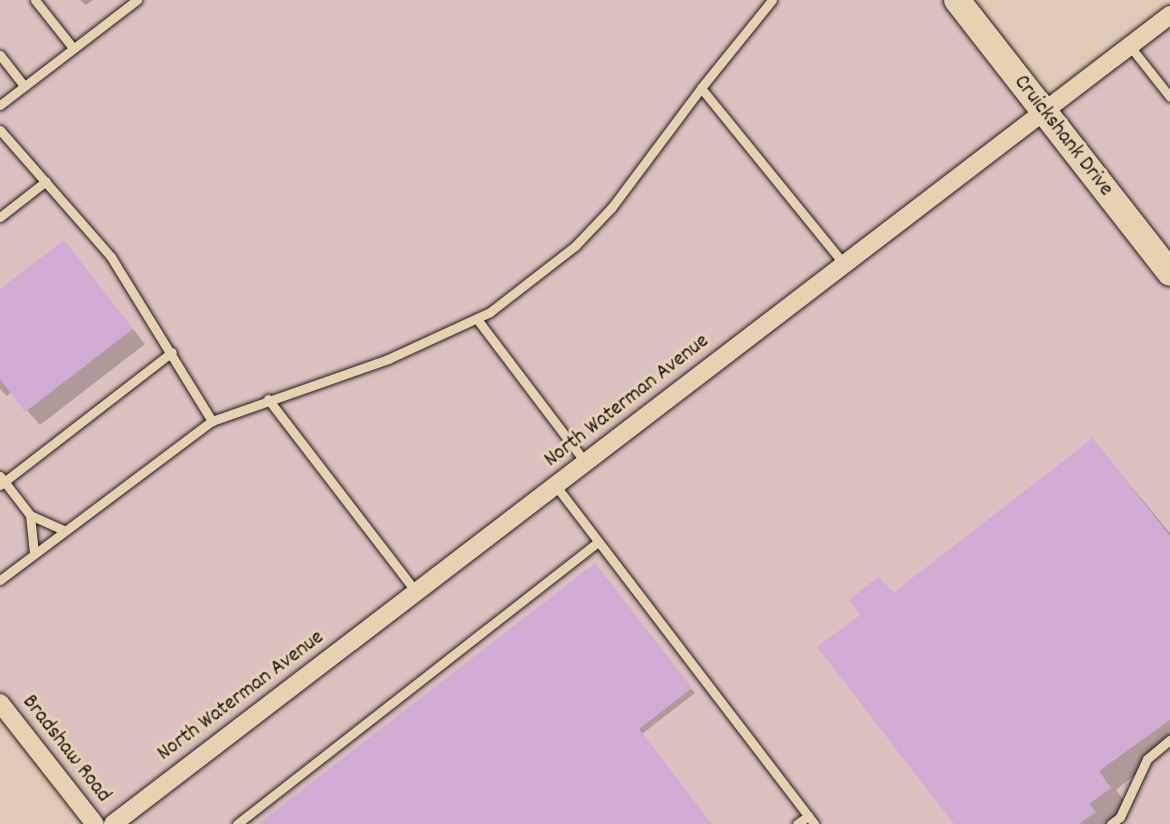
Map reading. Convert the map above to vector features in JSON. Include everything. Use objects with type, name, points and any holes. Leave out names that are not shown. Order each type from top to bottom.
[{"type":"street","name":"Cruickshank Drive","points":[[957,0],[1170,273]]},
{"type":"street","name":"North Waterman Avenue","points":[[114,824],[1042,110],[1170,15]]},
{"type":"street","name":"Bradshaw Road","points":[[0,704],[95,824]]},
{"type":"lane","points":[[35,0],[73,48]]},
{"type":"lane","points":[[0,105],[137,0]]},
{"type":"lane","points":[[0,580],[64,530],[212,422],[267,399],[388,358],[477,319],[575,246],[612,207],[701,88],[772,0]]},
{"type":"lane","points":[[1129,45],[1170,97]]},
{"type":"lane","points":[[0,56],[24,86]]},
{"type":"lane","points":[[701,88],[843,263]]},
{"type":"lane","points":[[0,130],[111,257],[172,352],[212,422]]},
{"type":"lane","points":[[0,217],[46,181]]},
{"type":"lane","points":[[477,319],[585,463]]},
{"type":"lane","points":[[64,530],[30,515],[2,481],[172,352]]},
{"type":"lane","points":[[267,399],[416,592]]},
{"type":"lane","points":[[556,486],[814,824]]},
{"type":"lane","points":[[30,515],[34,553]]},
{"type":"lane","points":[[237,824],[598,542]]},
{"type":"lane","points":[[1111,824],[1120,817],[1147,759],[1170,740]]},
{"type":"lane","points":[[797,824],[808,816]]},
{"type":"shaded area","points":[[0,0],[955,0],[1043,110],[1170,11],[1170,824],[95,824],[0,703]]},
{"type":"building","points":[[64,240],[133,329],[25,412],[0,379],[0,289]]},
{"type":"building","points":[[1093,438],[1170,536],[1170,720],[1099,771],[1111,788],[1089,804],[1096,812],[1079,824],[954,824],[817,647],[860,615],[849,600],[879,576],[893,593]]},
{"type":"building","points":[[595,563],[692,688],[639,729],[712,824],[258,824]]}]
